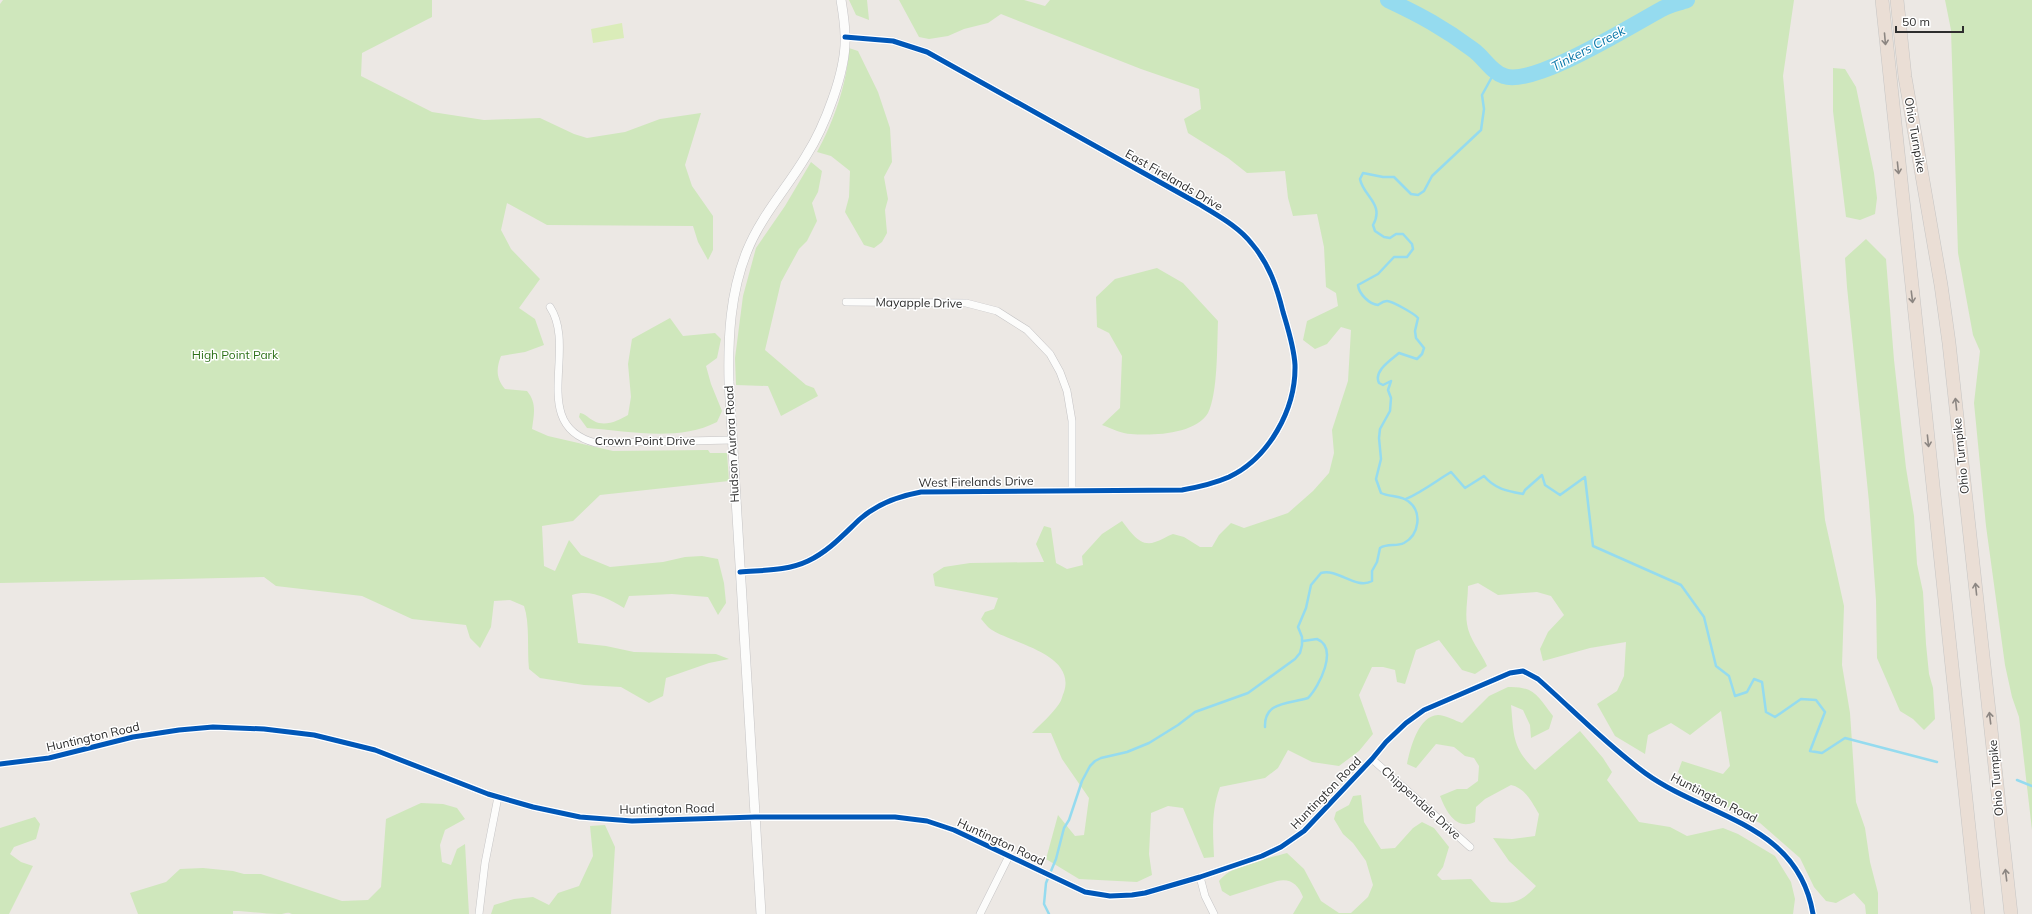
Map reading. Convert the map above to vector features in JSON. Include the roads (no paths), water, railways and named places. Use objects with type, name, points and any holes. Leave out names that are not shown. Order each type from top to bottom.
[{"type":"highway","name":"Ohio Turnpike","points":[[1882,0],[1978,914]]},
{"type":"highway","name":"Ohio Turnpike","points":[[1897,0],[1905,77],[1941,284],[1949,343],[2011,914]]},
{"type":"street","name":"Hudson Aurora Road","points":[[761,914],[732,440],[729,376],[729,328],[732,302],[738,276],[747,250],[759,226],[806,156],[821,129],[836,88],[846,37],[842,0]]},
{"type":"street","name":"East Firelands Drive","points":[[846,37],[889,40],[927,52],[1226,221],[1241,232],[1260,255],[1271,273],[1292,343],[1295,365],[1294,382],[1287,410],[1280,427],[1265,448],[1246,466],[1230,476],[1205,486],[1182,490],[1164,490]]},
{"type":"street","name":"Mayapple Drive","points":[[846,302],[966,303],[997,311],[1027,330],[1050,354],[1060,372],[1067,391],[1072,421],[1072,490]]},
{"type":"street","name":"Crown Point Drive","points":[[550,307],[558,322],[559,409],[565,424],[576,435],[596,443],[732,440]]},
{"type":"street","name":"West Firelands Drive","points":[[740,572],[779,569],[808,561],[836,543],[869,512],[893,499],[910,494],[937,490],[1164,490]]},
{"type":"street","name":"Huntington Road","points":[[0,764],[49,758],[133,738],[179,730],[213,727],[264,728],[314,735],[375,750],[498,797],[551,811],[606,819],[666,820],[755,817],[895,817],[927,821],[954,830],[1084,892],[1110,896],[1145,893],[1200,877],[1262,856],[1295,838],[1320,816],[1386,742],[1406,723],[1424,710],[1510,672],[1523,671],[1530,674],[1645,773],[1687,798],[1750,827],[1771,842],[1791,863],[1799,875],[1807,892],[1814,914]]},
{"type":"street","name":"Chippendale Drive","points":[[1372,759],[1470,847]]},
{"type":"street","points":[[479,914],[485,863],[498,797]]},
{"type":"street","points":[[980,914],[1009,856]]},
{"type":"street","points":[[1200,877],[1205,896],[1214,914]]},
{"type":"waterway","name":"Tinkers Creek","points":[[1388,0],[1442,28],[1476,52],[1499,74],[1518,77],[1559,64],[1583,53],[1665,8],[1687,0]]},
{"type":"waterway","points":[[1049,914],[1044,904],[1046,883],[1056,859],[1064,828],[1069,820],[1082,781],[1090,766],[1101,758],[1127,752],[1149,743],[1178,725],[1195,712],[1248,693],[1295,659],[1300,653],[1302,637],[1298,627],[1306,608],[1311,585],[1321,573],[1334,573],[1360,583],[1372,581],[1372,571],[1377,562],[1380,548],[1404,543],[1413,535],[1417,523],[1416,511],[1413,506],[1405,499],[1381,493],[1376,479],[1381,459],[1379,438],[1380,429],[1390,411],[1391,398],[1388,390],[1391,381],[1383,385],[1379,383],[1378,374],[1384,366],[1399,353],[1417,359],[1422,354],[1424,348],[1416,338],[1415,331],[1418,318],[1398,305],[1387,301],[1384,301],[1378,305],[1371,303],[1362,295],[1358,285],[1378,274],[1394,257],[1407,257],[1413,249],[1412,244],[1403,234],[1396,234],[1390,238],[1384,237],[1375,231],[1373,225],[1376,218],[1375,206],[1360,179],[1363,173],[1383,177],[1394,177],[1411,194],[1418,195],[1424,191],[1432,176],[1481,130],[1484,109],[1482,95],[1493,75]]},
{"type":"waterway","points":[[1406,499],[1451,472],[1465,488],[1484,476],[1497,487],[1523,494],[1525,490],[1542,475],[1545,485],[1560,495],[1585,477],[1593,546],[1681,585],[1704,617],[1716,666],[1729,676],[1735,696],[1747,692],[1754,679],[1762,682],[1766,712],[1775,717],[1801,699],[1816,700],[1825,712],[1810,751],[1822,753],[1845,738],[1937,762]]},
{"type":"waterway","points":[[1265,727],[1266,719],[1269,712],[1273,708],[1279,705],[1308,698],[1317,685],[1325,668],[1327,659],[1326,650],[1323,644],[1317,639],[1303,641]]},
{"type":"waterway","points":[[2017,780],[2032,786]]},
{"type":"park label","name":"High Point Park","points":[[235,355]]}]
